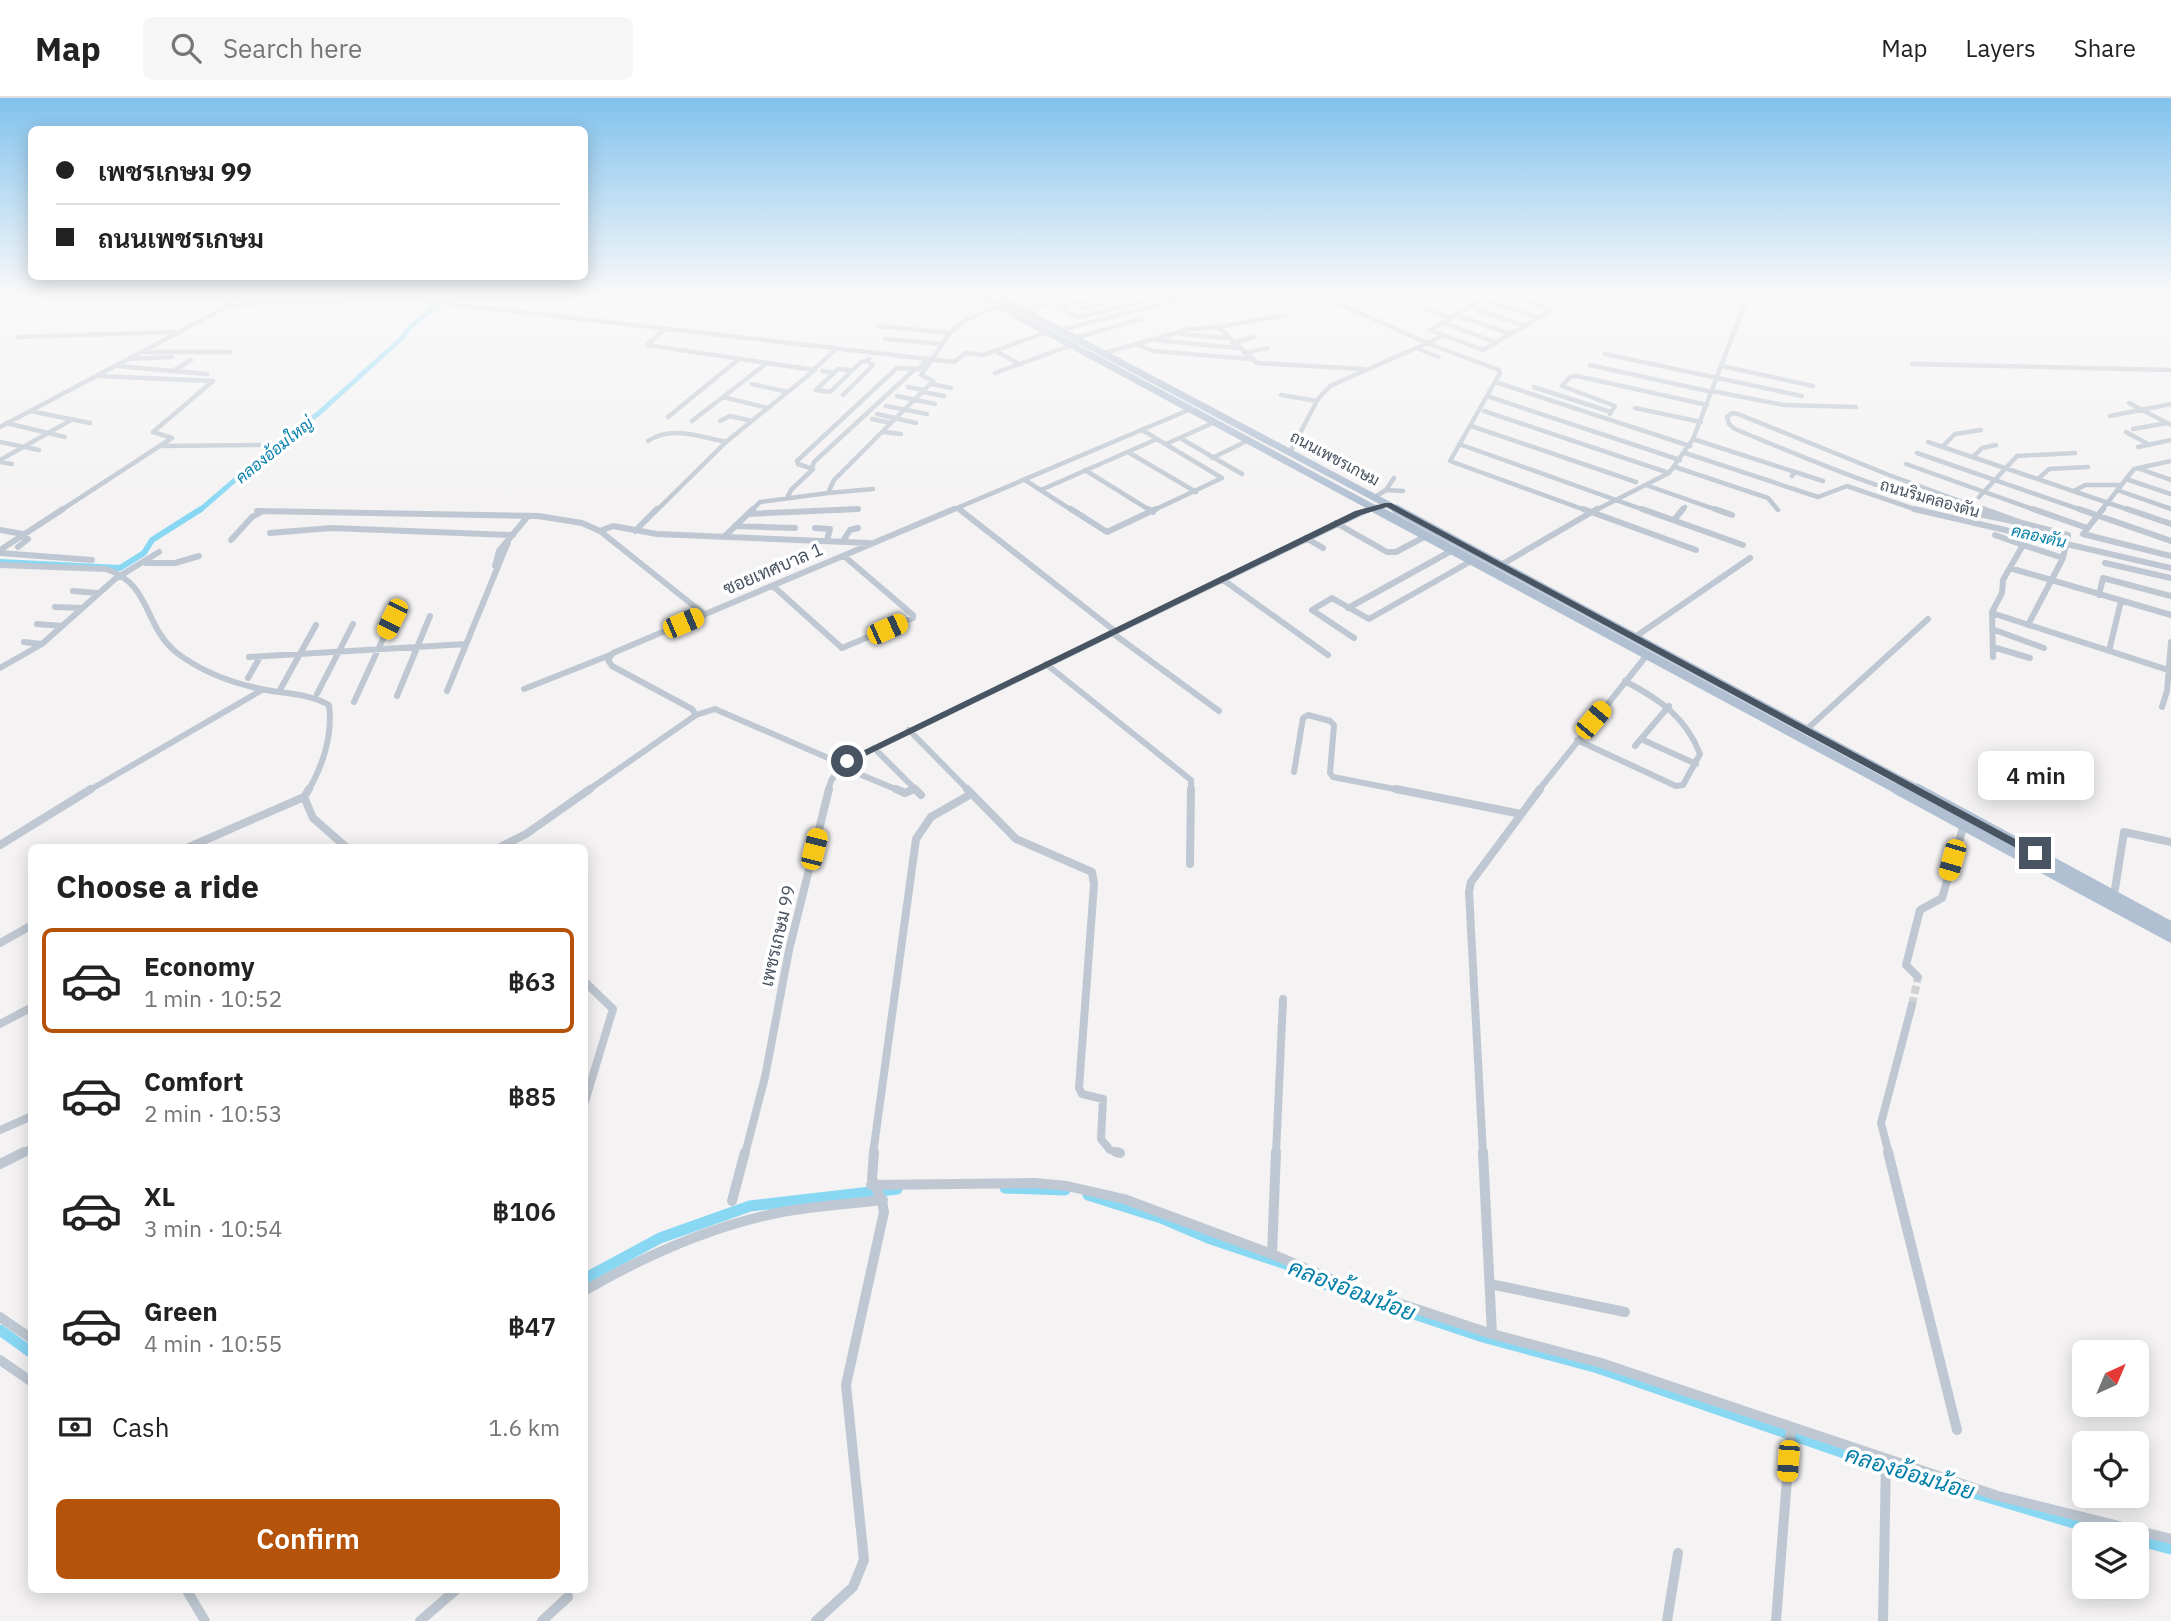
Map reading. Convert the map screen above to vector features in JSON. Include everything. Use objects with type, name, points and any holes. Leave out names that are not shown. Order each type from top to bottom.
[{"type":"main road","name":"ถนนเพชรเกษม","points":[[1114,364],[1373,508],[1388,510]]},
{"type":"main road","name":"ถนนเพชรเกษม","points":[[1125,364],[1375,497],[1388,510],[1426,536],[2171,937]]},
{"type":"main road","points":[[1388,510],[1398,509],[2171,927]]},
{"type":"main road","name":"ถนนเพชรเกษม","points":[[1893,786],[1962,828],[2171,944]]},
{"type":"main road","points":[[1922,792],[2171,919]]},
{"type":"street","points":[[0,426],[118,364]]},
{"type":"street","points":[[175,370],[184,364]]},
{"type":"street","points":[[668,417],[733,364]]},
{"type":"street","points":[[692,421],[765,364]]},
{"type":"street","points":[[774,364],[815,370]]},
{"type":"street","points":[[635,531],[726,442],[821,364]]},
{"type":"street","points":[[851,370],[840,368],[816,390],[830,392],[858,364]]},
{"type":"street","points":[[843,395],[871,364]]},
{"type":"street","points":[[812,468],[796,462],[897,368],[919,369],[923,364]]},
{"type":"street","points":[[828,493],[834,480],[931,384],[933,380],[921,376],[926,364]]},
{"type":"street","points":[[995,373],[1020,364]]},
{"type":"street","points":[[1262,364],[1365,369]]},
{"type":"street","points":[[1290,452],[1317,401],[1331,386],[1378,364]]},
{"type":"street","points":[[1475,368],[1480,364]]},
{"type":"street","points":[[1485,364],[1500,373],[1450,460],[1452,462],[1696,550]]},
{"type":"street","points":[[1632,388],[1644,364]]},
{"type":"street","points":[[1654,364],[1802,396]]},
{"type":"street","points":[[1590,365],[1784,405],[1856,407]]},
{"type":"street","points":[[1912,365],[2171,370]]},
{"type":"street","points":[[114,366],[207,374]]},
{"type":"street","points":[[1646,485],[1669,474],[1690,446],[1722,366],[1813,386]]},
{"type":"street","points":[[787,498],[814,462],[915,369]]},
{"type":"street","points":[[822,371],[834,373]]},
{"type":"street","points":[[0,552],[172,438],[154,434],[155,429],[213,381],[96,376]]},
{"type":"street","points":[[1605,418],[1615,405],[1562,386],[1573,376],[1707,405]]},
{"type":"street","points":[[1495,382],[1690,446]]},
{"type":"street","points":[[752,384],[788,392]]},
{"type":"street","points":[[931,384],[951,388]]},
{"type":"street","points":[[908,387],[944,396]]},
{"type":"street","points":[[1534,387],[1611,412]]},
{"type":"street","points":[[1535,396],[1543,390]]},
{"type":"street","points":[[1281,395],[1317,401]]},
{"type":"street","points":[[897,396],[934,404]]},
{"type":"street","points":[[1487,396],[1680,460]]},
{"type":"street","points":[[723,397],[768,408]]},
{"type":"street","points":[[1564,405],[1571,399]]},
{"type":"street","points":[[2129,403],[2169,423]]},
{"type":"street","points":[[2110,416],[2171,404]]},
{"type":"street","points":[[886,406],[926,414]]},
{"type":"street","points":[[1586,412],[1592,406]]},
{"type":"street","points":[[1635,408],[1701,422]]},
{"type":"street","name":"ซอยเทศบาล 1","points":[[524,689],[1191,409]]},
{"type":"street","points":[[30,411],[90,423]]},
{"type":"street","points":[[1484,411],[1669,474]]},
{"type":"street","points":[[2025,524],[1891,476],[1738,414],[1732,413],[1727,418],[1735,429],[1880,486],[1931,503],[2068,534],[2063,558],[2028,625]]},
{"type":"street","points":[[877,414],[894,421]]},
{"type":"street","points":[[720,421],[730,416],[752,421]]},
{"type":"street","points":[[0,461],[73,419]]},
{"type":"street","points":[[872,419],[916,423]]},
{"type":"street","points":[[1166,444],[1215,422]]},
{"type":"street","points":[[6,423],[65,437]]},
{"type":"street","points":[[2133,429],[2169,423]]},
{"type":"street","points":[[1471,426],[1636,485],[1646,485],[1732,515]]},
{"type":"street","points":[[1025,480],[1107,532],[1222,478],[1142,430]]},
{"type":"street","points":[[1942,447],[1958,433],[1981,430]]},
{"type":"street","points":[[648,441],[654,435],[666,432],[726,442]]},
{"type":"street","points":[[883,432],[901,435]]},
{"type":"street","points":[[2126,432],[2150,445]]},
{"type":"street","points":[[1180,438],[1242,474]]},
{"type":"street","points":[[1041,490],[1157,439]]},
{"type":"street","points":[[1693,439],[1823,481]]},
{"type":"street","points":[[1199,464],[1249,440]]},
{"type":"street","points":[[2138,447],[2171,440]]},
{"type":"street","points":[[0,442],[39,450]]},
{"type":"street","points":[[1928,442],[2171,524]]},
{"type":"street","points":[[1459,444],[1743,545]]},
{"type":"street","points":[[161,446],[259,445]]},
{"type":"street","points":[[1973,457],[1982,448],[1996,446]]},
{"type":"street","points":[[1128,452],[1196,492]]},
{"type":"street","name":"ถนนริมคลองตัน","points":[[1685,453],[1818,497],[1847,486],[1932,515],[2068,543],[2171,568]]},
{"type":"street","points":[[1917,453],[2171,541]]},
{"type":"street","points":[[1981,494],[2020,454],[2075,453]]},
{"type":"street","points":[[0,461],[12,464]]},
{"type":"street","points":[[2171,461],[2137,468],[2083,534],[2171,556]]},
{"type":"street","points":[[1906,464],[1981,494],[2087,528]]},
{"type":"street","points":[[1675,467],[1768,498],[1778,510]]},
{"type":"street","points":[[2038,479],[2049,469],[2088,467]]},
{"type":"street","points":[[2137,468],[2171,480]]},
{"type":"street","points":[[1085,470],[1153,512]]},
{"type":"street","points":[[1880,486],[1891,476]]},
{"type":"street","points":[[1386,491],[1394,478]]},
{"type":"street","points":[[2126,480],[2171,494]]},
{"type":"street","points":[[1501,565],[1636,485],[1656,481]]},
{"type":"street","points":[[2074,491],[2085,485],[2119,488],[2171,509]]},
{"type":"street","points":[[724,537],[760,502],[873,488]]},
{"type":"street","points":[[1375,497],[1386,491],[1403,491]]},
{"type":"street","points":[[1674,520],[1685,507]]},
{"type":"street","points":[[958,508],[1219,711]]},
{"type":"street","points":[[841,765],[1336,523],[1373,508]]},
{"type":"street","points":[[748,514],[859,509]]},
{"type":"street","points":[[231,540],[260,511],[528,516],[583,523],[600,531],[704,614]]},
{"type":"street","points":[[447,691],[495,570],[508,542],[528,516]]},
{"type":"street","points":[[1336,523],[1387,552],[1396,552],[1426,536]]},
{"type":"street","points":[[600,531],[613,526],[635,531],[873,544]]},
{"type":"street","points":[[736,526],[795,528]]},
{"type":"street","points":[[2125,535],[2131,527]]},
{"type":"street","points":[[270,533],[288,529],[354,528],[513,535]]},
{"type":"street","points":[[816,528],[830,529],[827,540]]},
{"type":"street","points":[[843,541],[850,530],[858,528]]},
{"type":"street","points":[[0,530],[23,535],[28,539],[18,547]]},
{"type":"street","points":[[1996,535],[2063,558]]},
{"type":"street","points":[[1306,538],[1323,548]]},
{"type":"street","points":[[1993,657],[1992,613],[2002,593],[2001,584],[2022,545]]},
{"type":"street","points":[[1348,608],[1453,550]]},
{"type":"street","points":[[0,552],[92,560]]},
{"type":"street","points":[[0,668],[42,644],[122,574],[145,563],[159,552]]},
{"type":"street","points":[[145,563],[175,563],[199,556]]},
{"type":"street","points":[[773,586],[842,649],[913,618],[913,615],[844,556]]},
{"type":"street","points":[[1635,637],[1750,558]]},
{"type":"street","points":[[1354,638],[1312,610],[1330,598],[1364,618],[1372,617],[1473,561]]},
{"type":"street","points":[[2105,563],[2171,578]]},
{"type":"street","points":[[0,565],[106,569],[122,574],[142,593],[161,638],[174,651],[221,676],[263,690],[323,701],[331,708],[319,772],[304,797],[304,804],[339,844]]},
{"type":"street","points":[[2115,565],[2117,576]]},
{"type":"street","points":[[2010,569],[2171,615]]},
{"type":"street","points":[[2146,572],[2149,584]]},
{"type":"street","points":[[2099,595],[2102,580],[2107,578],[2171,596]]},
{"type":"street","points":[[1222,579],[1328,655]]},
{"type":"street","points":[[73,591],[98,593]]},
{"type":"street","points":[[2109,651],[2121,601]]},
{"type":"street","points":[[55,607],[81,608]]},
{"type":"street","points":[[1992,613],[2169,670]]},
{"type":"street","points":[[397,696],[430,617]]},
{"type":"street","points":[[354,702],[392,619]]},
{"type":"street","points":[[1807,729],[1928,619]]},
{"type":"street","points":[[37,624],[62,626]]},
{"type":"street","points":[[317,694],[353,624]]},
{"type":"street","points":[[281,688],[316,625]]},
{"type":"street","points":[[1992,629],[2044,648]]},
{"type":"street","points":[[24,642],[42,644]]},
{"type":"street","points":[[2162,707],[2169,677],[2171,642]]},
{"type":"street","points":[[249,657],[466,643]]},
{"type":"street","points":[[1993,647],[2030,658]]},
{"type":"street","points":[[610,654],[608,660],[612,666],[692,709],[696,715]]},
{"type":"street","points":[[1492,1334],[1469,892],[1480,869],[1521,814],[1647,655]]},
{"type":"street","points":[[248,678],[260,657]]},
{"type":"street","points":[[1046,664],[1191,780],[1190,864]]},
{"type":"street","points":[[1577,740],[1676,786],[1683,785],[1700,754],[1690,730],[1670,706],[1625,681]]},
{"type":"street","points":[[0,845],[160,747],[263,690]]},
{"type":"street","points":[[1635,746],[1670,706]]},
{"type":"street","points":[[506,844],[526,834],[696,715],[715,709],[905,793],[918,792],[874,748]]},
{"type":"street","points":[[1294,772],[1303,718],[1308,715],[1330,721],[1334,725],[1330,773],[1333,777],[1521,814]]},
{"type":"street","points":[[909,730],[1023,843],[1092,872],[1094,884],[1079,1088],[1082,1094],[1103,1099],[1101,1142],[1107,1149],[1120,1153]]},
{"type":"street","points":[[1641,739],[1696,764]]},
{"type":"street","name":"เพชรเกษม 99","points":[[732,1202],[768,1068],[789,950],[831,781],[841,765]]},
{"type":"street","points":[[816,1621],[854,1587],[863,1575],[864,1560],[846,1385],[882,1220],[882,1199],[872,1187],[873,1152],[916,839],[920,827],[950,804],[971,794]]},
{"type":"street","points":[[196,844],[304,797]]},
{"type":"street","points":[[1918,977],[1906,965],[1920,911],[1942,898],[1962,828]]},
{"type":"street","points":[[2115,889],[2124,832],[2171,842]]},
{"type":"street","points":[[0,943],[28,927]]},
{"type":"street","points":[[588,985],[613,1009],[588,1092]]},
{"type":"street","points":[[1272,1254],[1283,999]]},
{"type":"street","points":[[1912,1005],[1881,1123],[1958,1430]]},
{"type":"street","points":[[0,1024],[28,1009]]},
{"type":"street","points":[[0,1130],[28,1118]]},
{"type":"street","points":[[0,1164],[28,1150]]},
{"type":"street","points":[[872,1187],[1035,1183],[1067,1186],[1124,1199],[1272,1254],[1350,1287],[1492,1334],[1601,1363],[1886,1464],[1997,1496],[2171,1539]]},
{"type":"street","points":[[588,1289],[679,1242],[723,1228],[783,1212],[882,1199]]},
{"type":"street","points":[[1490,1284],[1625,1312]]},
{"type":"street","points":[[0,1317],[28,1336]]},
{"type":"street","points":[[0,1360],[28,1379]]},
{"type":"street","points":[[1776,1621],[1791,1431]]},
{"type":"street","points":[[1882,1621],[1886,1464]]},
{"type":"street","points":[[1667,1621],[1678,1553]]},
{"type":"street","points":[[188,1593],[205,1621]]},
{"type":"street","points":[[420,1621],[452,1593]]},
{"type":"street","points":[[542,1621],[568,1597]]},
{"type":"waterway","name":"คลองอ้อมใหญ่","points":[[199,511],[288,434],[318,414],[373,364]]},
{"type":"waterway","points":[[0,562],[120,568],[144,553],[152,540],[201,509]]},
{"type":"waterway","name":"คลองอ้อมน้อย","points":[[1005,1188],[1065,1190]]},
{"type":"waterway","name":"คลองอ้อมน้อย","points":[[588,1277],[660,1238],[750,1206],[897,1189]]},
{"type":"waterway","name":"คลองอ้อมน้อย","points":[[1088,1195],[1161,1218],[1208,1238],[1286,1264],[1327,1285],[1483,1337],[1598,1368],[1873,1463],[2072,1522]]},
{"type":"waterway","name":"คลองอ้อมน้อย","points":[[0,1330],[28,1350]]},
{"type":"waterway","name":"คลองอ้อมน้อย","points":[[2149,1543],[2171,1549]]},
{"type":"tunnel","points":[[1912,1005],[1918,977]]},
{"type":"route","points":[[847,761],[1358,513],[1388,504],[2035,853]]},
{"type":"water label","name":"คลองตัน","points":[[2039,536]]}]
